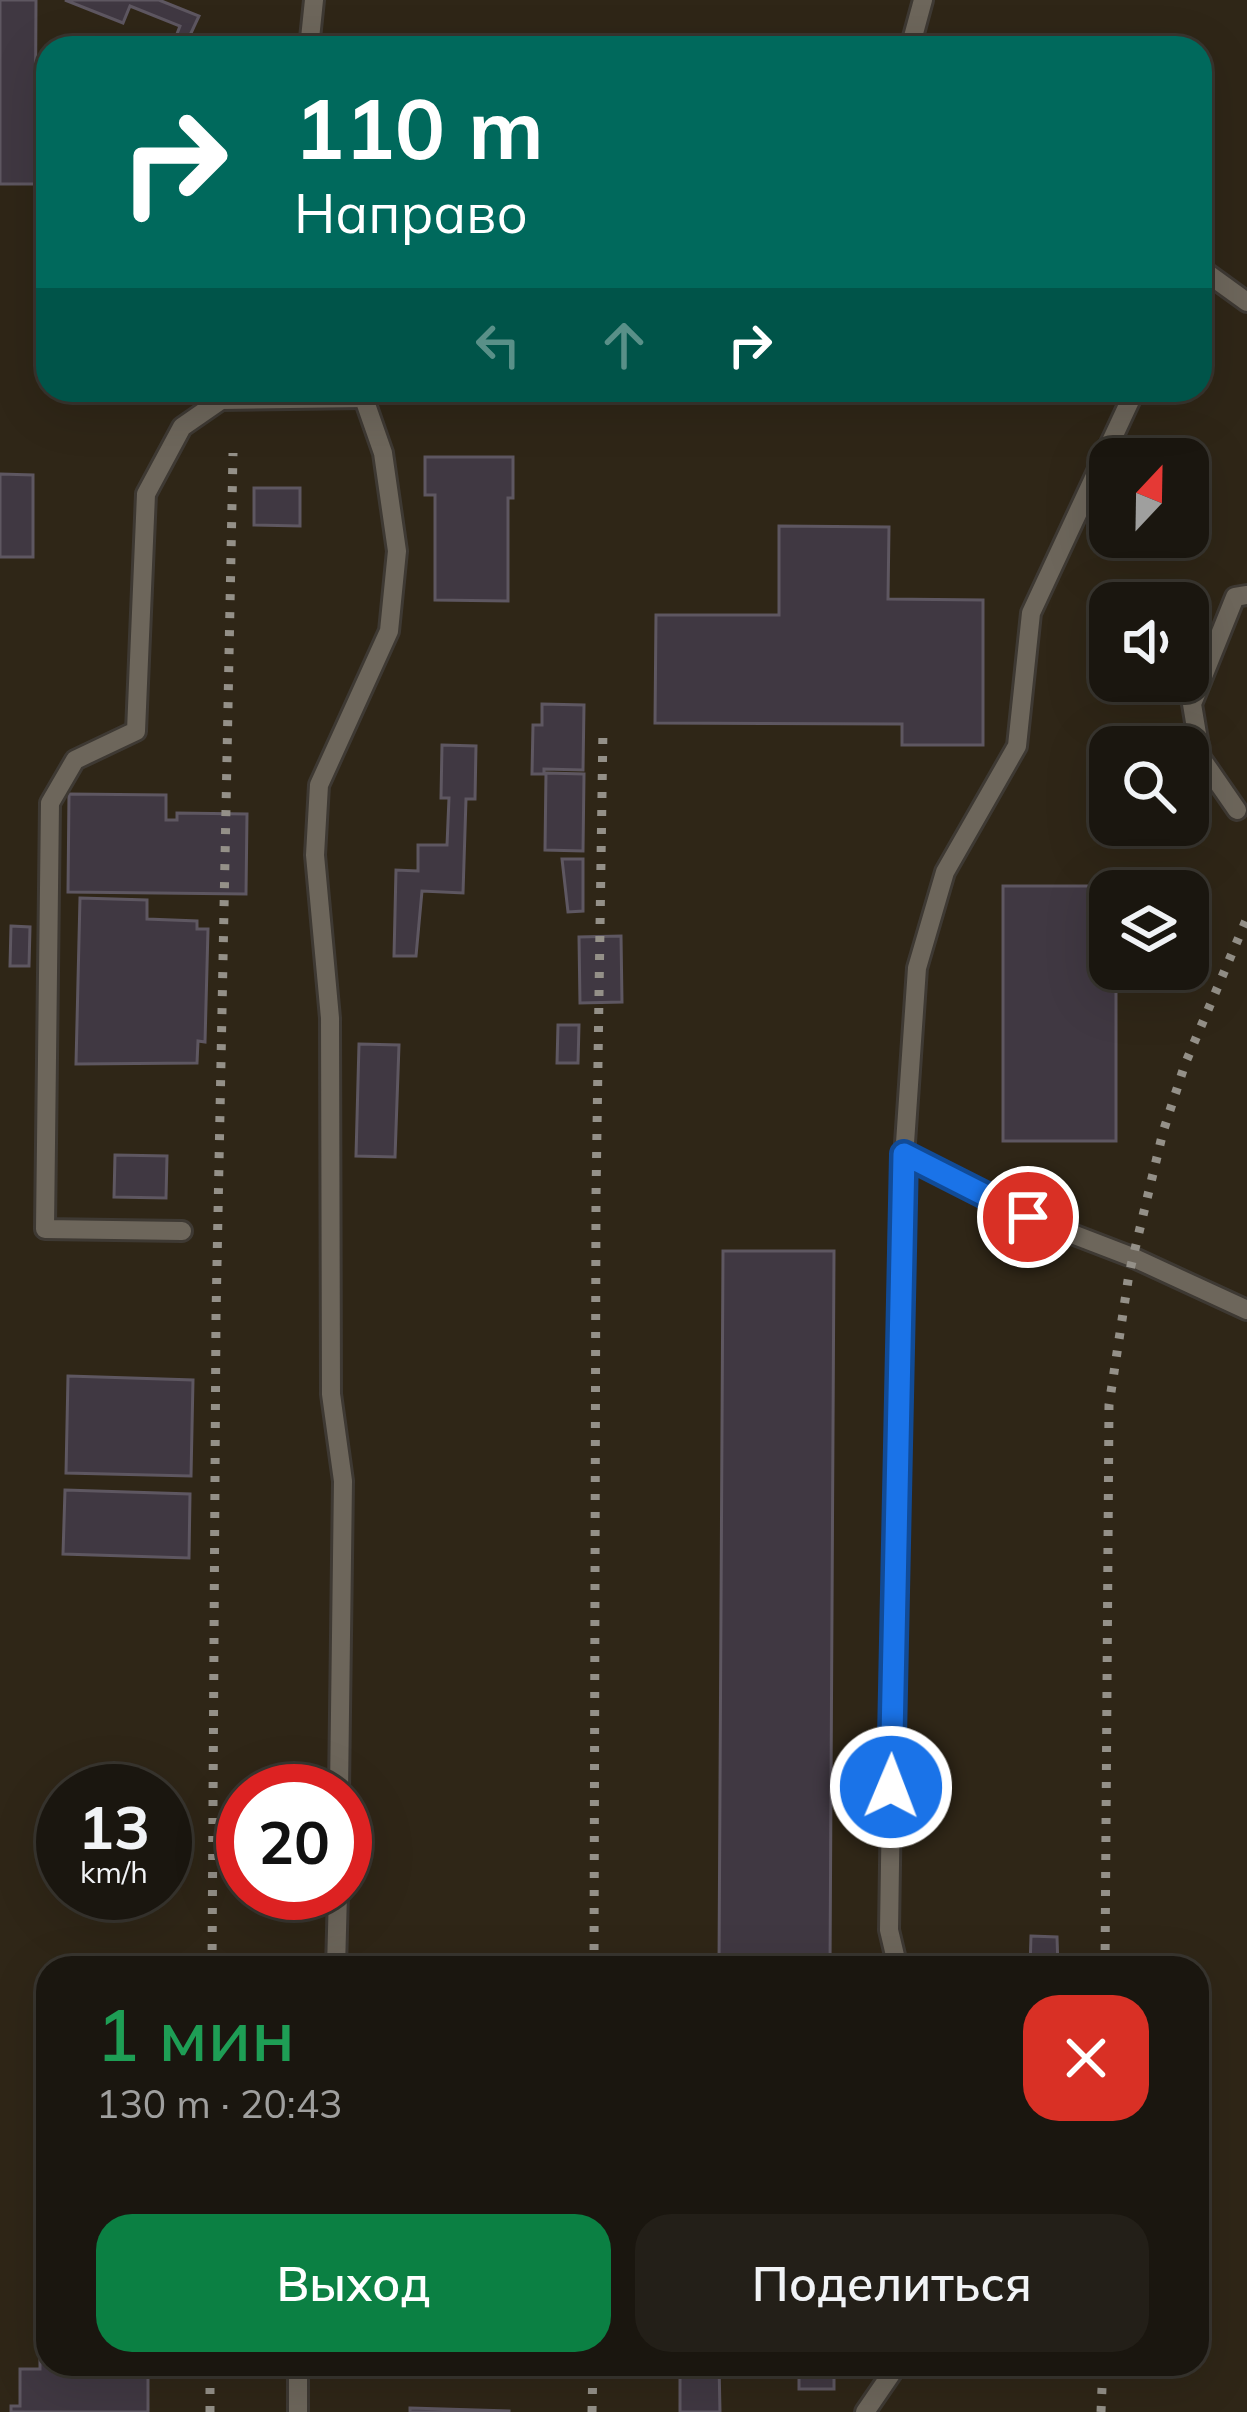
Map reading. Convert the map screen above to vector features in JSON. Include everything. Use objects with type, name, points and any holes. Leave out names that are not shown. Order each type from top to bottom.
[{"type":"lane","points":[[310,36],[314,0]]},
{"type":"lane","points":[[913,36],[922,0]]},
{"type":"lane","points":[[1212,277],[1247,302]]},
{"type":"lane","points":[[182,1231],[45,1229],[50,802],[75,760],[136,731],[146,494],[182,428],[218,402]]},
{"type":"lane","points":[[339,1764],[343,1481],[331,1394],[330,1018],[315,854],[319,785],[388,631],[397,551],[383,453],[365,402]]},
{"type":"lane","points":[[895,1956],[889,1930],[900,1240],[917,968],[944,872],[1017,746],[1031,613],[1129,402]]},
{"type":"lane","points":[[1237,810],[1201,758],[1192,704],[1234,597],[1247,595]]},
{"type":"lane","points":[[904,1154],[1028,1217],[1132,1257],[1247,1310]]},
{"type":"lane","points":[[337,1956],[338,1920]]},
{"type":"lane","points":[[298,2376],[298,2412]]},
{"type":"lane","points":[[865,2412],[890,2376]]},
{"type":"shaded area","points":[[0,0],[1247,0],[1247,2412],[0,2412]]},
{"type":"building","points":[[0,0],[36,0],[35,184],[0,184]]},
{"type":"building","points":[[65,0],[159,0],[199,16],[190,36],[176,36],[180,26],[130,6],[123,23]]},
{"type":"building","points":[[425,457],[513,457],[508,601],[435,600],[435,495],[425,495]]},
{"type":"building","points":[[0,474],[33,475],[33,557],[0,557]]},
{"type":"building","points":[[254,488],[300,488],[300,526],[254,525]]},
{"type":"building","points":[[779,526],[889,527],[888,599],[983,600],[983,745],[902,745],[902,724],[655,723],[656,615],[779,615]]},
{"type":"building","points":[[542,704],[584,705],[583,770],[544,769],[544,774],[532,774],[533,725],[542,725]]},
{"type":"building","points":[[442,745],[476,746],[475,799],[466,799],[463,893],[422,891],[416,956],[394,956],[396,870],[418,871],[418,845],[447,845],[449,798],[441,798]]},
{"type":"building","points":[[546,773],[584,774],[583,851],[545,850]]},
{"type":"building","points":[[69,794],[166,795],[166,820],[177,820],[177,813],[247,814],[246,894],[68,892]]},
{"type":"building","points":[[562,859],[583,859],[583,911],[568,912]]},
{"type":"building","points":[[1003,886],[1089,886],[1089,990],[1116,990],[1116,1141],[1003,1141]]},
{"type":"building","points":[[80,898],[147,900],[147,919],[197,921],[197,929],[208,929],[205,1042],[198,1041],[197,1063],[76,1064]]},
{"type":"building","points":[[11,926],[30,927],[29,966],[10,966]]},
{"type":"building","points":[[621,936],[622,1002],[580,1003],[579,937]]},
{"type":"building","points":[[558,1025],[579,1025],[578,1063],[557,1063]]},
{"type":"building","points":[[359,1044],[399,1045],[395,1157],[356,1156]]},
{"type":"building","points":[[115,1155],[167,1156],[166,1198],[114,1197]]},
{"type":"building","points":[[723,1251],[834,1251],[830,1956],[719,1956]]},
{"type":"building","points":[[68,1376],[193,1380],[191,1476],[66,1473]]},
{"type":"building","points":[[65,1490],[190,1494],[189,1558],[63,1554]]},
{"type":"building","points":[[1031,1936],[1057,1937],[1058,1956],[1030,1956]]},
{"type":"building","points":[[20,2369],[36,2369],[36,2376],[148,2376],[148,2412],[11,2412],[11,2406],[20,2406]]},
{"type":"building","points":[[680,2376],[719,2376],[720,2412],[680,2412]]},
{"type":"building","points":[[799,2376],[834,2376],[834,2389],[799,2389]]},
{"type":"building","points":[[410,2408],[509,2411],[509,2412],[410,2412]]},
{"type":"railway","points":[[212,1956],[216,1315],[233,453]]},
{"type":"railway","points":[[594,1956],[603,727]]},
{"type":"railway","points":[[1105,1956],[1109,1405],[1129,1274],[1163,1132],[1185,1064],[1247,918]]},
{"type":"railway","points":[[210,2376],[210,2412]]},
{"type":"railway","points":[[592,2412],[593,2376]]},
{"type":"railway","points":[[1101,2412],[1102,2376]]},
{"type":"route","points":[[891,1787],[904,1154],[1028,1217]]}]
